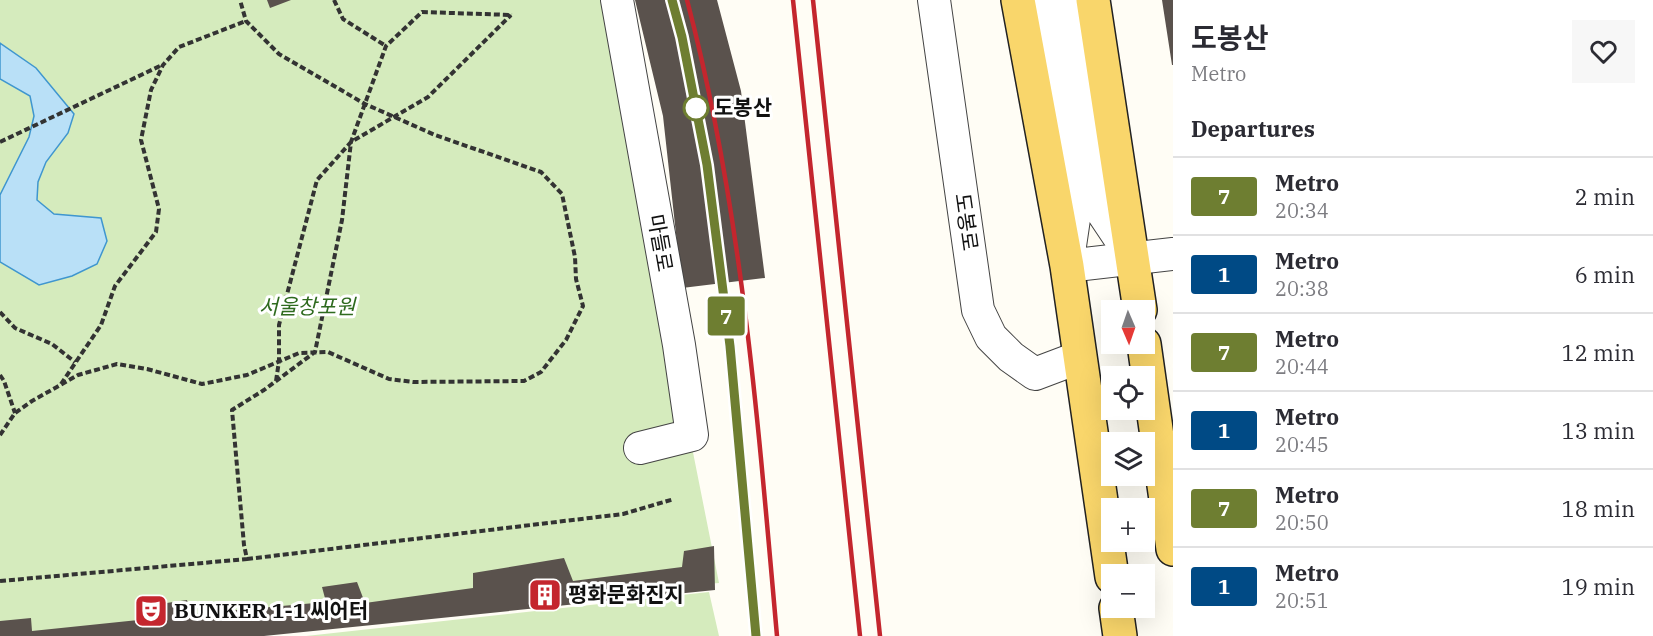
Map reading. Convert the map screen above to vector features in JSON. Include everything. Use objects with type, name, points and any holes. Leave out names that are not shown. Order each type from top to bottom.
[{"type":"main road","points":[[1018,0],[1067,266],[1110,564]]},
{"type":"main road","points":[[1093,0],[1139,300]]},
{"type":"main road","points":[[1146,354],[1167,460],[1173,549]]},
{"type":"main road","points":[[1117,618],[1120,636]]},
{"type":"street","name":"마들로","points":[[617,0],[679,345],[692,435],[640,448]]},
{"type":"street","name":"도봉로","points":[[934,0],[978,310],[991,337],[1011,357],[1035,374],[1080,357]]},
{"type":"street","points":[[1036,0],[1075,212],[1067,266],[1173,254]]},
{"type":"street","points":[[1065,0],[1103,213],[1133,258]]},
{"type":"path","points":[[0,435],[15,413],[61,385],[78,375],[117,364],[147,369],[202,384],[247,375],[299,353],[328,352],[389,379],[413,382],[524,381],[541,372],[566,340],[583,306],[576,279],[575,257],[562,194],[541,172],[466,147],[365,104],[279,54],[246,21],[240,0]]},
{"type":"path","points":[[334,0],[343,19],[386,46]]},
{"type":"path","points":[[247,559],[232,410],[276,382],[315,352],[342,220],[351,142],[386,46],[422,12],[512,15],[428,97],[351,142],[317,180],[279,325],[279,361],[276,382]]},
{"type":"path","points":[[61,385],[101,325],[115,286],[156,232],[159,209],[141,140],[151,90],[163,65],[178,47],[246,21]]},
{"type":"path","points":[[0,142],[163,65]]},
{"type":"path","points":[[0,312],[15,328],[52,344],[75,362]]},
{"type":"path","points":[[0,375],[15,413]]},
{"type":"path","points":[[0,581],[247,559],[623,514],[674,499]]},
{"type":"green space","name":"서울창포원","points":[[0,0],[603,0],[719,583],[38,636],[0,636]]},
{"type":"green space","points":[[709,592],[719,636],[306,636]]},
{"type":"water","points":[[0,43],[36,68],[74,114],[68,133],[46,162],[38,182],[37,200],[54,214],[101,218],[107,241],[97,264],[72,276],[39,285],[0,262],[0,195],[29,137],[34,116],[30,96],[0,79]]},
{"type":"building","points":[[267,0],[291,0],[270,8]]},
{"type":"building","points":[[635,0],[717,0],[741,91],[765,278],[682,288],[663,116]]},
{"type":"building","points":[[1162,0],[1173,0],[1173,65],[1172,65]]},
{"type":"building","name":"평화문화진지","points":[[714,546],[715,590],[264,636],[0,636],[0,621],[31,618],[32,631],[148,619],[146,606],[187,600],[191,614],[326,602],[322,587],[357,582],[365,603],[473,588],[473,573],[564,558],[573,581],[682,567],[684,551]]},
{"type":"railway","points":[[672,0],[682,37],[707,165],[730,346],[756,636]]},
{"type":"railway","points":[[687,0],[706,78],[735,236],[755,396],[777,636]]},
{"type":"railway","points":[[793,0],[860,636]]},
{"type":"railway","points":[[813,0],[880,636]]},
{"type":"metro line","name":"7","points":[[672,0],[682,37],[707,165],[730,346],[756,636]]},
{"type":"place","name":"도봉산","points":[[696,108]]},
{"type":"place","name":"평화문화진지","points":[[545,595]]},
{"type":"place","name":"BUNKER 1-1 씨어터","points":[[151,611]]}]
